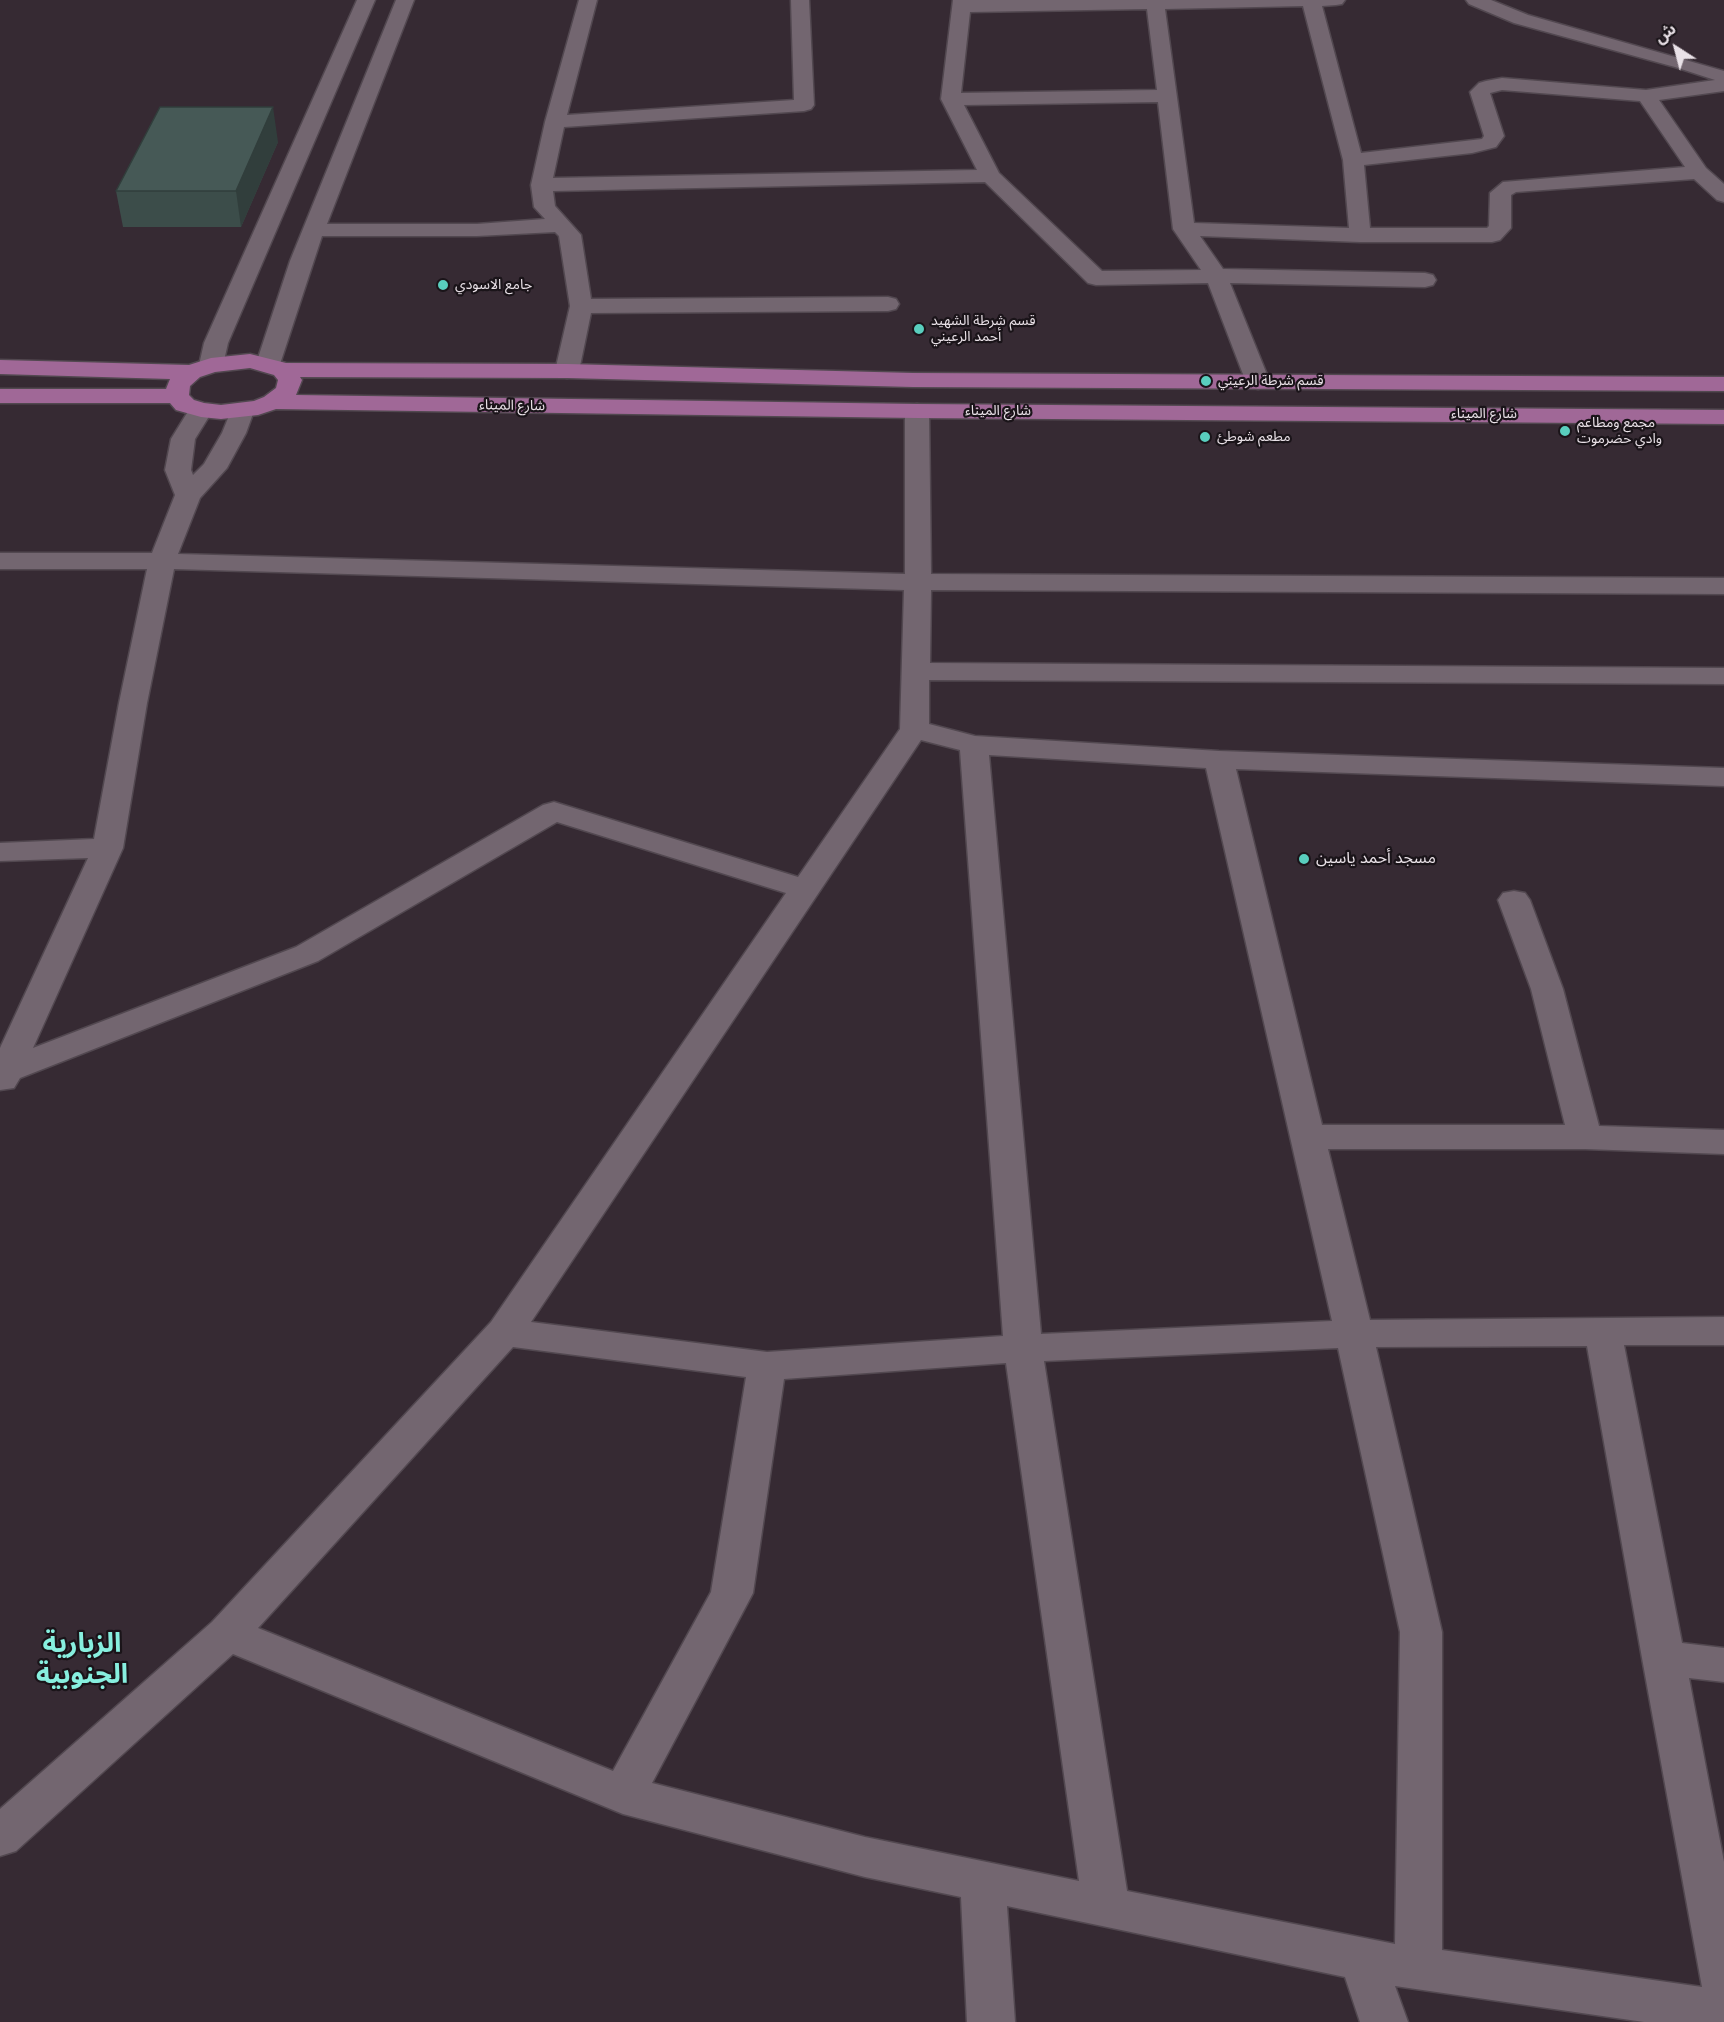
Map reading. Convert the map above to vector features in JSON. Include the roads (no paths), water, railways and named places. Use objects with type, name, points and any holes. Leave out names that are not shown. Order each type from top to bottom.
[{"type":"highway","name":"شارع الميناء","points":[[202,368],[240,361],[275,367],[567,371],[913,380],[1724,384]]},
{"type":"highway","points":[[0,367],[202,368]]},
{"type":"highway","points":[[273,402],[287,391],[290,380],[275,367]]},
{"type":"highway","points":[[201,410],[185,405],[177,396],[178,384],[202,368]]},
{"type":"highway","points":[[0,396],[177,396]]},
{"type":"highway","name":"شارع الميناء","points":[[201,410],[242,411],[273,402],[917,411],[1724,417]]},
{"type":"highway","points":[[1655,415],[1724,432]]},
{"type":"street","points":[[202,368],[216,343],[366,0]]},
{"type":"street","points":[[275,367],[302,261],[405,0]]},
{"type":"street","points":[[567,371],[580,306],[570,235],[545,207],[541,185],[555,122],[588,0]]},
{"type":"street","points":[[555,122],[804,105],[800,0]]},
{"type":"street","points":[[1311,0],[1353,160],[1360,235]]},
{"type":"street","points":[[1335,0],[963,3],[951,99],[990,176],[1096,278],[1216,276],[1425,280]]},
{"type":"street","points":[[1474,0],[1521,19],[1652,54],[1724,77]]},
{"type":"street","points":[[1155,1],[1184,229],[1216,276],[1258,382]]},
{"type":"street","points":[[1353,160],[1472,147],[1489,143],[1494,136],[1480,92],[1486,87],[1502,84],[1646,96],[1724,85]]},
{"type":"street","points":[[951,99],[1168,96]]},
{"type":"street","points":[[1646,96],[1699,172],[1724,196]]},
{"type":"street","points":[[1184,229],[1360,235],[1492,235],[1500,228],[1501,193],[1510,186],[1699,172]]},
{"type":"street","points":[[541,185],[990,176]]},
{"type":"street","points":[[315,230],[477,230],[560,225]]},
{"type":"street","points":[[580,306],[888,303]]},
{"type":"street","points":[[188,495],[178,470],[183,439],[201,410]]},
{"type":"street","points":[[4,1077],[108,848],[133,703],[162,561],[188,495],[214,468],[234,433],[242,411]]},
{"type":"street","points":[[0,1837],[227,1634],[504,1332],[914,729],[918,582],[917,411]]},
{"type":"street","points":[[0,561],[125,560],[918,582],[1724,586]]},
{"type":"street","points":[[915,671],[1724,676]]},
{"type":"street","points":[[914,729],[974,745],[1219,760],[1724,777]]},
{"type":"street","points":[[974,745],[1023,1348],[1106,1906]]},
{"type":"street","points":[[1219,760],[1354,1334],[1420,1632],[1418,1969]]},
{"type":"street","points":[[4,1077],[308,954],[554,811],[805,890]]},
{"type":"street","points":[[0,852],[108,848]]},
{"type":"street","points":[[1514,900],[1547,989],[1585,1137]]},
{"type":"street","points":[[1308,1137],[1585,1137],[1724,1142]]},
{"type":"street","points":[[504,1332],[767,1366],[1023,1348],[1354,1334],[1724,1331]]},
{"type":"street","points":[[1603,1332],[1724,1984]]},
{"type":"street","points":[[623,1795],[732,1593],[767,1366]]},
{"type":"street","points":[[227,1634],[623,1795],[865,1857],[1362,1960],[1724,2012]]},
{"type":"street","points":[[1663,1658],[1724,1665]]},
{"type":"street","points":[[983,1881],[991,2022]]},
{"type":"street","points":[[1362,1960],[1384,2022]]},
{"type":"place","name":"جامع الاسودي","points":[[443,285]]},
{"type":"place","name":"قسم شرطة الشهيد أحمد الرعيني","points":[[919,329]]},
{"type":"place","name":"قسم شرطة الرعيني","points":[[1206,381]]},
{"type":"place","name":"مجمع ومطاعم وادي حضرموت","points":[[1565,431]]},
{"type":"place","name":"مطعم شوطئ","points":[[1205,437]]},
{"type":"place","name":"مسجد أحمد ياسين","points":[[1304,859]]},
{"type":"district","name":"الزبارية الجنوبية","points":[[82,1660]]}]
